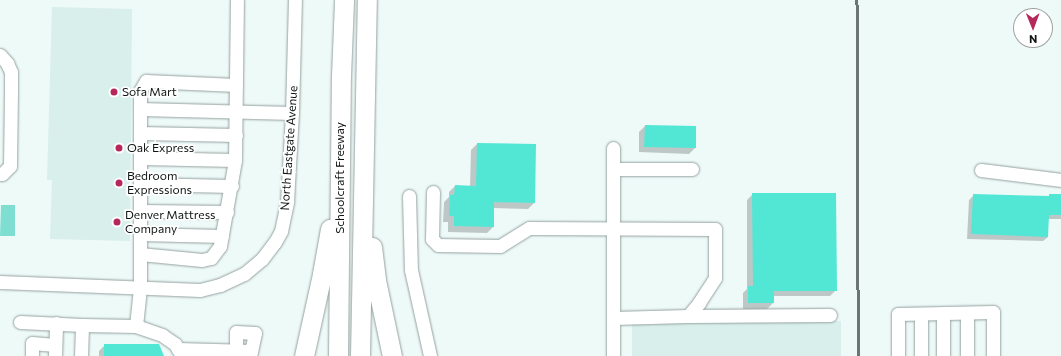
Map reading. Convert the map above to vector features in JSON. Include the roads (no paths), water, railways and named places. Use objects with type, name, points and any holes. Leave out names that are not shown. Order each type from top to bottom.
[{"type":"highway","name":"Schoolcraft Freeway","points":[[338,356],[341,76],[344,0]]},
{"type":"highway","name":"Schoolcraft Freeway","points":[[360,356],[367,0]]},
{"type":"highway","points":[[365,75],[372,253],[379,298],[392,356]]},
{"type":"highway","points":[[304,356],[322,274],[330,228],[341,76]]},
{"type":"street","points":[[140,254],[206,259],[211,258],[220,246],[232,186],[235,160],[237,0]]},
{"type":"street","name":"North Eastgate Avenue","points":[[0,282],[200,290],[220,285],[244,274],[262,259],[275,242],[281,231],[289,180],[295,0]]},
{"type":"street","points":[[0,55],[7,63],[11,72],[11,92],[10,166],[2,174],[0,174]]},
{"type":"street","points":[[136,326],[140,288],[140,91],[146,81],[236,85]]},
{"type":"street","points":[[140,109],[292,113]]},
{"type":"street","points":[[140,133],[236,135]]},
{"type":"street","points":[[613,148],[614,356]]},
{"type":"street","points":[[140,158],[235,160]]},
{"type":"street","points":[[613,169],[692,169]]},
{"type":"street","points":[[981,170],[1061,180]]},
{"type":"street","points":[[140,184],[232,186]]},
{"type":"street","points":[[433,192],[432,239],[438,245],[500,246],[529,228],[715,229],[715,278],[703,298],[688,316]]},
{"type":"street","points":[[409,196],[411,270],[430,356]]},
{"type":"street","points":[[140,210],[227,212]]},
{"type":"street","points":[[410,210],[433,211]]},
{"type":"street","points":[[140,234],[222,236]]},
{"type":"street","points":[[898,356],[898,314],[993,312],[993,356]]},
{"type":"street","points":[[967,313],[967,356]]},
{"type":"street","points":[[921,314],[921,356]]},
{"type":"street","points":[[943,314],[943,356]]},
{"type":"street","points":[[613,318],[830,315]]},
{"type":"street","points":[[20,322],[136,326],[162,335],[180,353],[236,350],[250,354],[255,333],[236,332],[236,350]]},
{"type":"street","points":[[32,356],[32,343],[55,350],[56,323]]},
{"type":"street","points":[[81,356],[82,325]]},
{"type":"railway","points":[[857,0],[858,356]]},
{"type":"place","name":"Sofa Mart","points":[[114,92]]},
{"type":"place","name":"Oak Express","points":[[119,148]]},
{"type":"place","name":"Bedroom Expressions","points":[[119,183]]},
{"type":"place","name":"Denver Mattress Company","points":[[117,222]]}]
